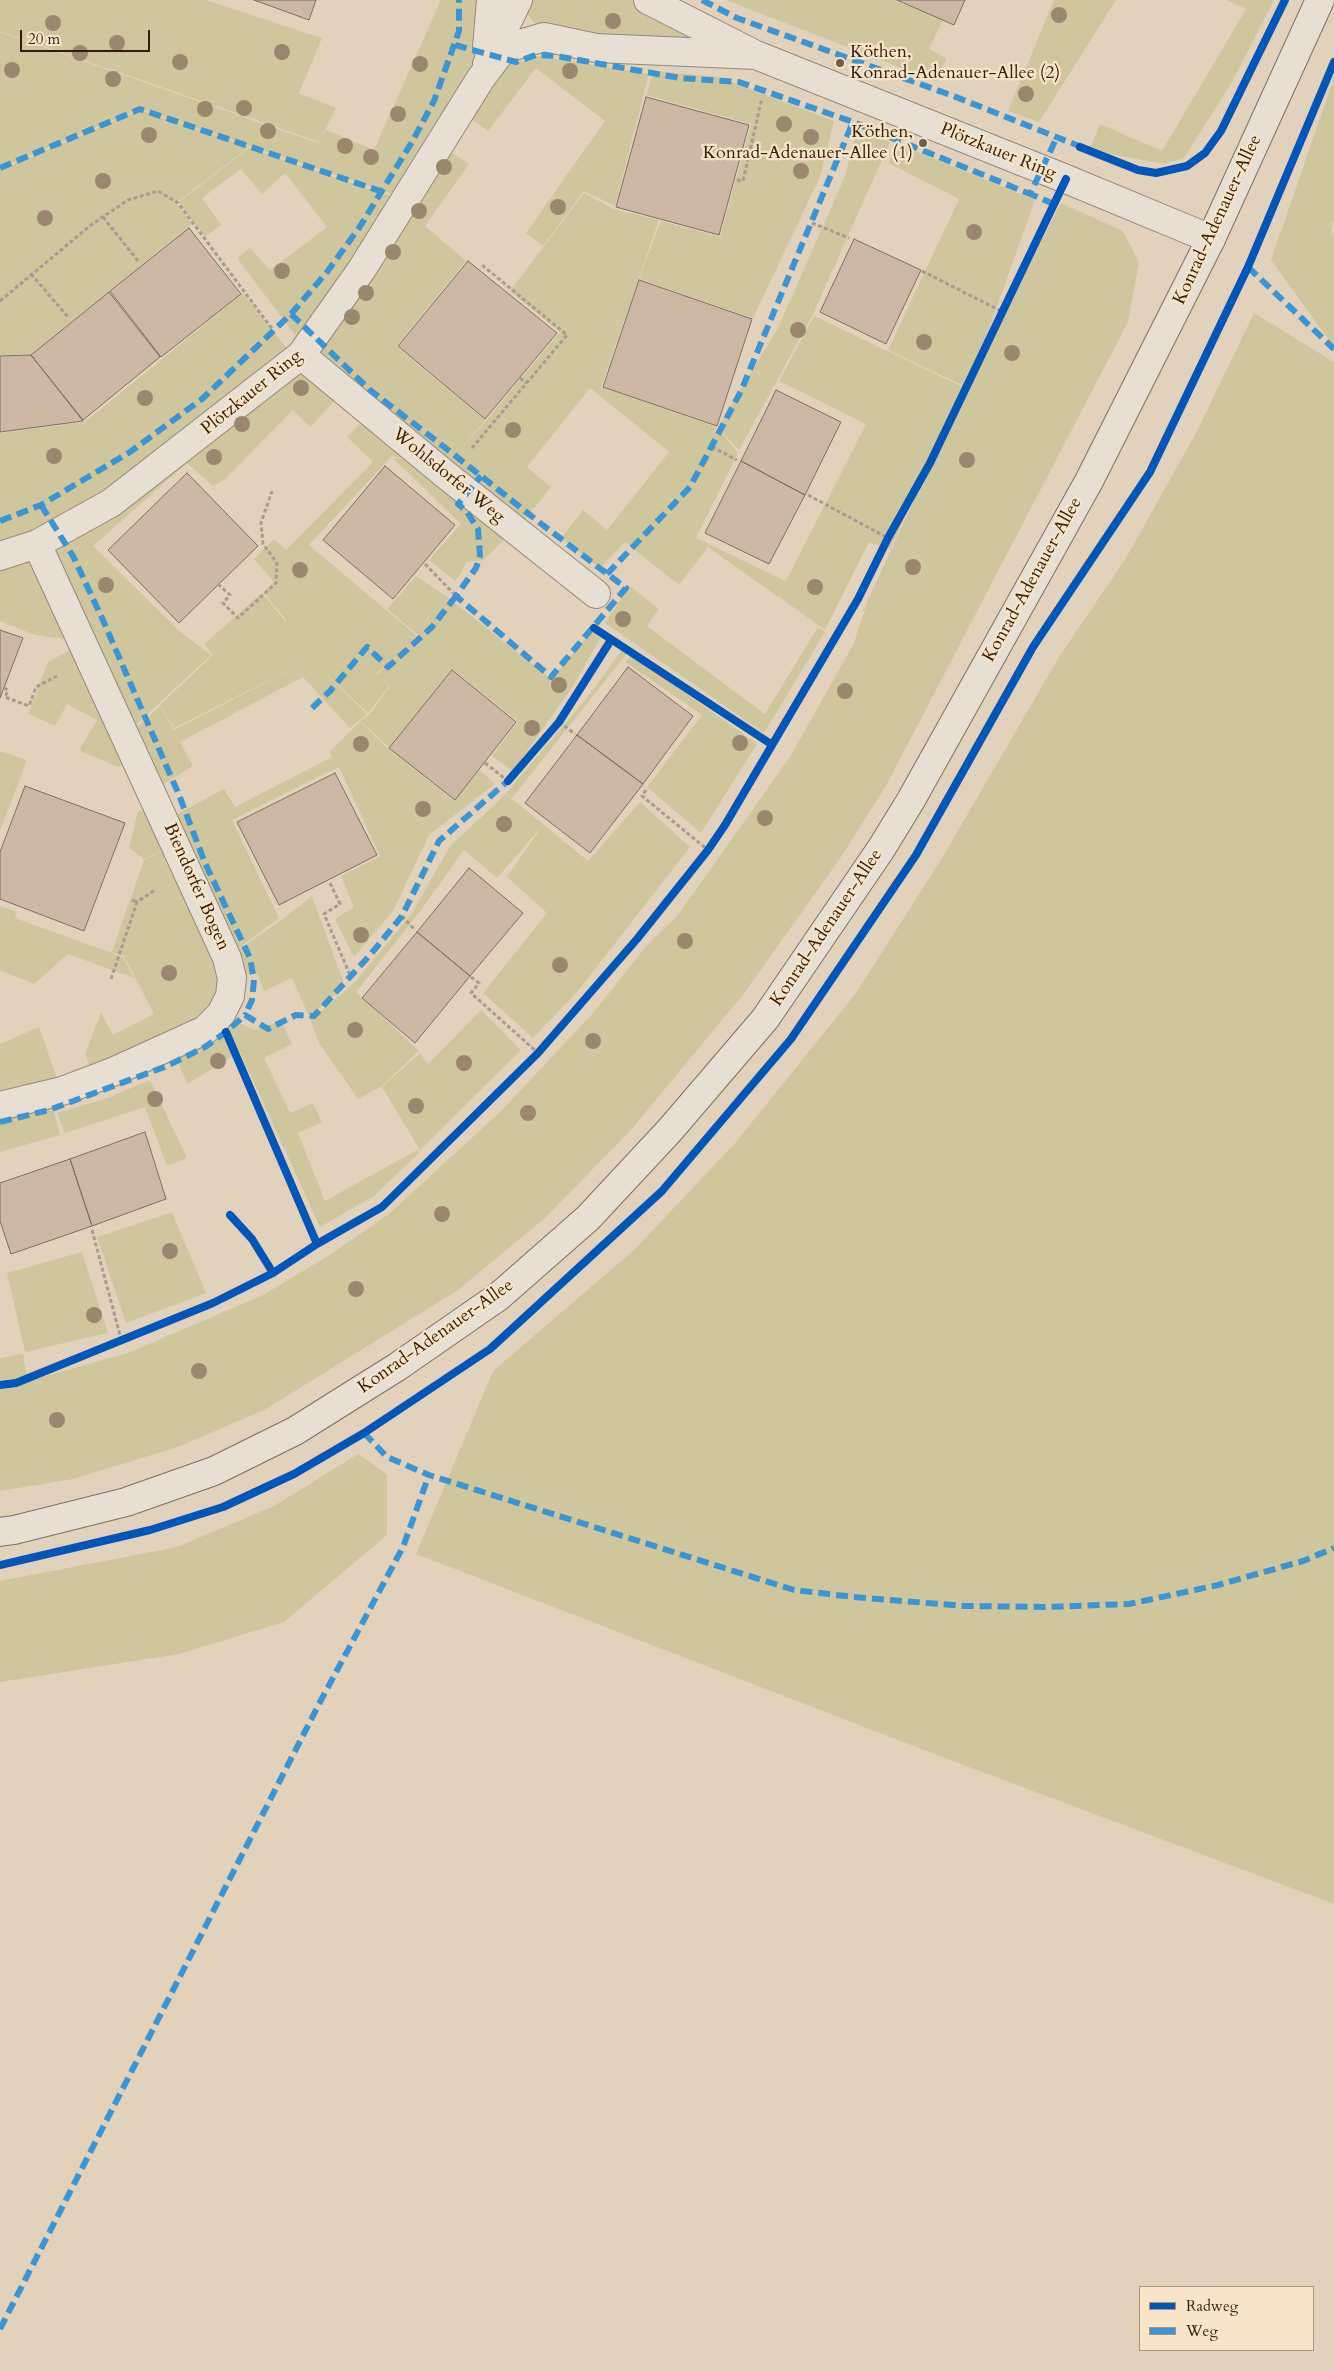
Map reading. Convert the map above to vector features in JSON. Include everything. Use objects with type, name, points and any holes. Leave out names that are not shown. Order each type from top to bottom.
[{"type":"street","name":"Plötzkauer Ring","points":[[648,0],[756,55],[1211,239]]},
{"type":"street","name":"Konrad-Adenauer-Allee","points":[[0,1532],[126,1502],[214,1470],[295,1431],[398,1367],[498,1297],[595,1210],[670,1130],[765,1019],[881,849],[1089,481],[1211,239],[1320,0]]},
{"type":"street","name":"Plötzkauer Ring","points":[[509,1],[528,24],[544,37],[596,48],[756,55]]},
{"type":"street","name":"Plötzkauer Ring","points":[[481,78],[509,1]]},
{"type":"street","name":"Plötzkauer Ring","points":[[0,556],[38,544],[111,504],[302,355],[362,269],[481,78],[503,49],[544,37]]},
{"type":"street","name":"Wohlsdorfer Weg","points":[[302,355],[446,476],[596,594]]},
{"type":"street","name":"Biendorfer Bogen","points":[[0,1106],[62,1091],[115,1072],[205,1030],[221,1014],[230,996],[232,978],[228,958],[38,544]]},
{"type":"path","points":[[736,180],[743,181],[764,90]]},
{"type":"path","points":[[0,301],[103,217],[128,200],[158,191],[178,203],[274,330]]},
{"type":"path","points":[[103,217],[138,260]]},
{"type":"path","points":[[812,223],[849,238]]},
{"type":"path","points":[[468,454],[567,335],[482,265]]},
{"type":"path","points":[[922,271],[1003,312]]},
{"type":"path","points":[[31,274],[68,317]]},
{"type":"path","points":[[520,378],[526,383]]},
{"type":"path","points":[[712,447],[737,460]]},
{"type":"path","points":[[218,584],[230,595],[223,603],[238,618],[276,583],[277,563],[263,544],[261,523],[272,491]]},
{"type":"path","points":[[808,496],[888,538]]},
{"type":"path","points":[[425,564],[456,596]]},
{"type":"path","points":[[4,688],[8,690],[6,697],[29,706],[36,687],[91,657]]},
{"type":"path","points":[[560,722],[576,734]]},
{"type":"path","points":[[485,763],[508,781]]},
{"type":"path","points":[[646,790],[642,796],[708,850]]},
{"type":"path","points":[[112,979],[137,902],[187,868]]},
{"type":"path","points":[[330,883],[340,904],[324,914],[350,975]]},
{"type":"path","points":[[132,900],[137,902]]},
{"type":"path","points":[[402,916],[415,930]]},
{"type":"path","points":[[471,977],[479,983],[471,993],[538,1053]]},
{"type":"path","points":[[92,1230],[121,1339]]},
{"type":"shaded area","points":[[0,0],[206,0],[322,38],[299,93],[336,108],[321,139],[326,130],[374,150],[441,0],[490,0],[488,37],[405,198],[306,165],[319,142],[0,31]]},
{"type":"shaded area","points":[[523,0],[640,0],[744,51],[557,36],[537,25],[519,6]]},
{"type":"shaded area","points":[[726,0],[894,0],[943,20],[929,49],[946,58],[937,82]]},
{"type":"shaded area","points":[[1054,0],[1116,0],[1039,122],[1008,111]]},
{"type":"shaded area","points":[[1226,0],[1274,0],[1232,82],[1184,158],[1164,164],[1109,154],[1091,146],[1100,124],[1162,151],[1246,9]]},
{"type":"shaded area","points":[[0,32],[318,143],[306,165],[140,109],[0,168]]},
{"type":"shaded area","points":[[537,56],[649,74],[615,206],[584,191],[543,246],[526,233],[605,121],[536,68],[488,131],[462,113],[498,58],[517,63]]},
{"type":"shaded area","points":[[654,71],[718,77],[834,121],[820,177],[753,318],[639,279],[661,221],[720,237],[751,124],[646,95]]},
{"type":"shaded area","points":[[1334,78],[1334,221],[1331,230],[1334,237],[1334,347],[1271,260]]},
{"type":"shaded area","points":[[140,110],[249,147],[176,203],[192,224],[31,354],[0,355],[0,170]]},
{"type":"shaded area","points":[[857,129],[890,142],[812,316],[739,450],[718,428],[738,453],[696,538],[786,581],[866,424],[779,381],[814,316],[965,388],[890,549],[869,542],[825,630],[779,597],[781,592],[778,597],[708,547],[679,585],[625,542],[600,568],[561,538],[583,510],[607,530],[669,452],[694,472],[590,388],[527,467],[551,487],[516,531],[444,473],[455,458],[443,472],[302,355],[441,146],[469,164],[425,226],[466,261],[396,346],[485,420],[458,454],[560,332],[510,291],[584,193],[614,209],[659,220],[601,387],[716,427],[713,435],[778,328],[845,176]]},
{"type":"shaded area","points":[[896,143],[1035,200],[977,362],[966,387],[888,350],[959,199],[889,163]]},
{"type":"shaded area","points":[[249,148],[404,201],[305,348],[237,258],[250,248],[270,270],[327,227],[285,173],[262,194],[241,169],[202,198],[221,225],[205,237],[179,202]]},
{"type":"shaded area","points":[[1061,203],[1123,231],[1139,262],[1128,322],[887,784],[841,857],[742,996],[630,1131],[545,1218],[458,1290],[266,1409],[178,1447],[73,1479],[0,1491],[0,1386],[17,1384],[128,1353],[263,1295],[328,1256],[389,1214],[501,1111],[594,1012],[647,945],[677,916],[790,757],[854,643],[867,602],[931,463],[1004,312]]},
{"type":"shaded area","points":[[243,293],[295,359],[111,503],[0,555],[0,433],[85,422]]},
{"type":"shaded area","points":[[1254,313],[1334,362],[1334,1904],[929,1752],[416,1554],[493,1371],[635,1249],[736,1142],[856,993],[942,858],[1059,657],[1126,558],[1196,433]]},
{"type":"shaded area","points":[[296,360],[343,392],[310,427],[293,410],[225,479],[213,486],[187,463],[93,546],[177,629],[211,655],[127,733],[40,544]]},
{"type":"shaded area","points":[[370,413],[513,530],[484,560],[466,562],[462,572],[455,581],[429,560],[461,524],[393,458],[420,461],[392,456],[309,545],[417,636],[376,674],[389,686],[368,713],[316,664],[367,714],[350,728],[303,677],[180,742],[193,766],[153,791],[128,736],[160,706],[174,730],[311,659],[174,728],[160,705],[213,655],[204,644],[262,593],[285,621],[291,616],[286,620],[263,592],[274,582],[254,559],[274,539],[286,550],[373,462],[347,437]]},
{"type":"shaded area","points":[[37,546],[83,642],[35,635],[0,621],[0,558]]},
{"type":"shaded area","points":[[416,576],[446,596],[551,679],[594,629],[601,637],[573,686],[513,771],[492,756],[518,722],[452,669],[389,747],[360,721],[369,715],[390,686],[377,675],[418,635],[387,609]]},
{"type":"shaded area","points":[[630,586],[659,609],[647,626],[765,714],[818,627],[825,632],[764,733],[605,623]]},
{"type":"shaded area","points":[[83,643],[136,760],[118,767],[79,750],[97,720],[67,704],[55,726],[28,714],[48,662]]},
{"type":"shaded area","points":[[623,648],[628,652],[512,798],[506,793],[587,698]]},
{"type":"shaded area","points":[[631,655],[757,744],[701,833],[647,787],[702,715],[625,662]]},
{"type":"shaded area","points":[[360,722],[388,748],[454,801],[480,770],[495,784],[429,835],[393,911],[354,957],[335,919],[354,907],[341,876],[380,856],[339,767],[232,820],[279,918],[228,956],[166,820],[224,789],[235,807],[332,757],[329,752]]},
{"type":"shaded area","points":[[0,751],[27,760],[0,831]]},
{"type":"shaded area","points":[[506,794],[588,861],[640,802],[690,847],[578,991],[533,1038],[483,993],[547,913],[507,877],[542,826],[497,878],[464,850],[421,910],[356,992],[419,1051],[382,1086],[358,1099],[319,1043],[309,1016],[315,1017],[355,982],[412,913],[450,846]]},
{"type":"shaded area","points":[[138,811],[161,812],[175,844],[144,859],[129,848]]},
{"type":"shaded area","points":[[175,845],[227,958],[219,1013],[95,1078],[85,1054],[101,1013],[113,1035],[154,1014],[124,956],[112,952],[144,860]]},
{"type":"shaded area","points":[[312,896],[345,986],[313,1014],[308,1014],[292,978],[264,991],[257,973],[244,975],[228,957]]},
{"type":"shaded area","points":[[0,906],[17,912],[15,918],[123,957],[134,978],[68,954],[34,984],[0,970]]},
{"type":"shaded area","points":[[481,1010],[521,1050],[420,1150],[382,1087],[420,1053],[428,1064]]},
{"type":"shaded area","points":[[221,1014],[254,1030],[281,1021],[292,1044],[264,1058],[290,1113],[313,1103],[322,1122],[298,1133],[325,1201],[417,1150],[419,1153],[374,1196],[320,1227],[240,1052],[187,1084],[172,1047]]},
{"type":"shaded area","points":[[39,1027],[61,1090],[0,1106],[0,1044]]},
{"type":"shaded area","points":[[150,1080],[187,1158],[167,1166],[145,1107],[65,1133],[57,1113],[105,1099]]},
{"type":"shaded area","points":[[50,1095],[60,1135],[0,1152],[0,1107]]},
{"type":"shaded area","points":[[172,1212],[206,1293],[126,1323],[97,1237]]},
{"type":"shaded area","points":[[82,1252],[108,1333],[25,1352],[7,1273]]},
{"type":"shaded area","points":[[23,1354],[27,1378],[0,1384],[0,1358]]},
{"type":"shaded area","points":[[358,1454],[387,1474],[387,1535],[284,1622],[179,1654],[0,1682],[0,1581],[177,1547],[274,1506]]},
{"type":"building","points":[[254,0],[316,0],[309,20]]},
{"type":"building","points":[[897,0],[965,0],[954,25]]},
{"type":"building","points":[[646,97],[749,125],[719,235],[616,207]]},
{"type":"building","points":[[189,228],[241,294],[161,357],[110,291]]},
{"type":"building","points":[[854,239],[921,270],[886,344],[820,312]]},
{"type":"building","points":[[468,261],[557,333],[485,419],[398,346]]},
{"type":"building","points":[[639,280],[752,319],[717,426],[603,387]]},
{"type":"building","points":[[109,292],[160,357],[83,420],[31,355]]},
{"type":"building","points":[[31,355],[83,421],[0,432],[0,356]]},
{"type":"building","points":[[776,390],[841,422],[805,495],[741,461]]},
{"type":"building","points":[[741,461],[805,495],[769,564],[705,533]]},
{"type":"building","points":[[385,466],[455,525],[393,599],[323,540]]},
{"type":"building","points":[[187,473],[258,546],[179,623],[108,550]]},
{"type":"building","points":[[0,630],[23,638],[0,698]]},
{"type":"building","points":[[628,667],[693,716],[643,784],[577,735]]},
{"type":"building","points":[[452,670],[516,722],[455,800],[389,748]]},
{"type":"building","points":[[577,735],[643,784],[590,853],[525,803]]},
{"type":"building","points":[[335,773],[377,855],[279,905],[237,822]]},
{"type":"building","points":[[25,786],[125,823],[84,931],[0,899],[0,852]]},
{"type":"building","points":[[469,868],[523,913],[470,976],[417,932]]},
{"type":"building","points":[[417,932],[470,976],[415,1043],[362,998]]},
{"type":"building","points":[[145,1132],[166,1199],[92,1226],[70,1159]]},
{"type":"building","points":[[70,1159],[92,1226],[11,1254],[0,1221],[0,1183]]},
{"type":"marked path","points":[[0,521],[41,505],[130,452],[202,399],[291,314],[327,272],[359,228],[412,142],[434,101],[459,31],[459,0]]},
{"type":"marked path","points":[[702,0],[737,18],[956,97],[1084,148]]},
{"type":"marked path","points":[[455,45],[516,62],[536,55],[556,56],[680,78],[739,82],[853,122],[1030,194]]},
{"type":"marked path","points":[[0,168],[140,109],[380,191]]},
{"type":"marked path","points":[[607,574],[690,487],[741,391],[853,122]]},
{"type":"marked path","points":[[1054,204],[1030,194],[1057,137]]},
{"type":"marked path","points":[[1248,267],[1334,349]]},
{"type":"marked path","points":[[291,314],[370,390],[626,588],[551,677],[456,596],[476,568],[480,556],[478,529],[467,512],[458,504],[481,476]]},
{"type":"marked path","points":[[41,505],[73,556],[102,618],[179,795],[205,863],[250,958],[254,980],[252,1000],[245,1015]]},
{"type":"marked path","points":[[312,708],[330,691],[367,647],[388,667],[432,627],[456,596]]},
{"type":"marked path","points":[[0,1122],[49,1110],[167,1066],[205,1047],[245,1015],[268,1029],[296,1015],[314,1016],[371,954],[402,916],[439,841],[510,779]]},
{"type":"marked path","points":[[364,1433],[387,1457],[429,1475],[794,1590],[964,1606],[1047,1607],[1129,1604],[1218,1585],[1303,1561],[1334,1548]]},
{"type":"marked path","points":[[0,2329],[319,1704],[403,1547],[429,1475]]},
{"type":"cycle path","points":[[1080,147],[1138,170],[1156,173],[1187,166],[1205,153],[1221,131],[1285,0]]},
{"type":"cycle path","points":[[0,1565],[150,1530],[223,1507],[294,1474],[364,1433],[490,1349],[662,1191],[791,1039],[916,855],[1033,647],[1150,472],[1248,267],[1334,62]]},
{"type":"cycle path","points":[[0,1385],[16,1383],[213,1303],[273,1273],[317,1244],[382,1207],[538,1053],[637,939],[708,850],[725,825],[858,599],[888,538],[930,463],[1066,179]]},
{"type":"cycle path","points":[[594,628],[771,744]]},
{"type":"cycle path","points":[[508,781],[559,722],[611,640]]},
{"type":"cycle path","points":[[226,1032],[317,1244]]},
{"type":"cycle path","points":[[230,1215],[252,1239],[273,1273]]},
{"type":"place","name":"Köthen, Konrad-Adenauer-Allee (2)","points":[[840,63]]},
{"type":"place","name":"Köthen, Konrad-Adenauer-Allee (1)","points":[[923,143]]}]
